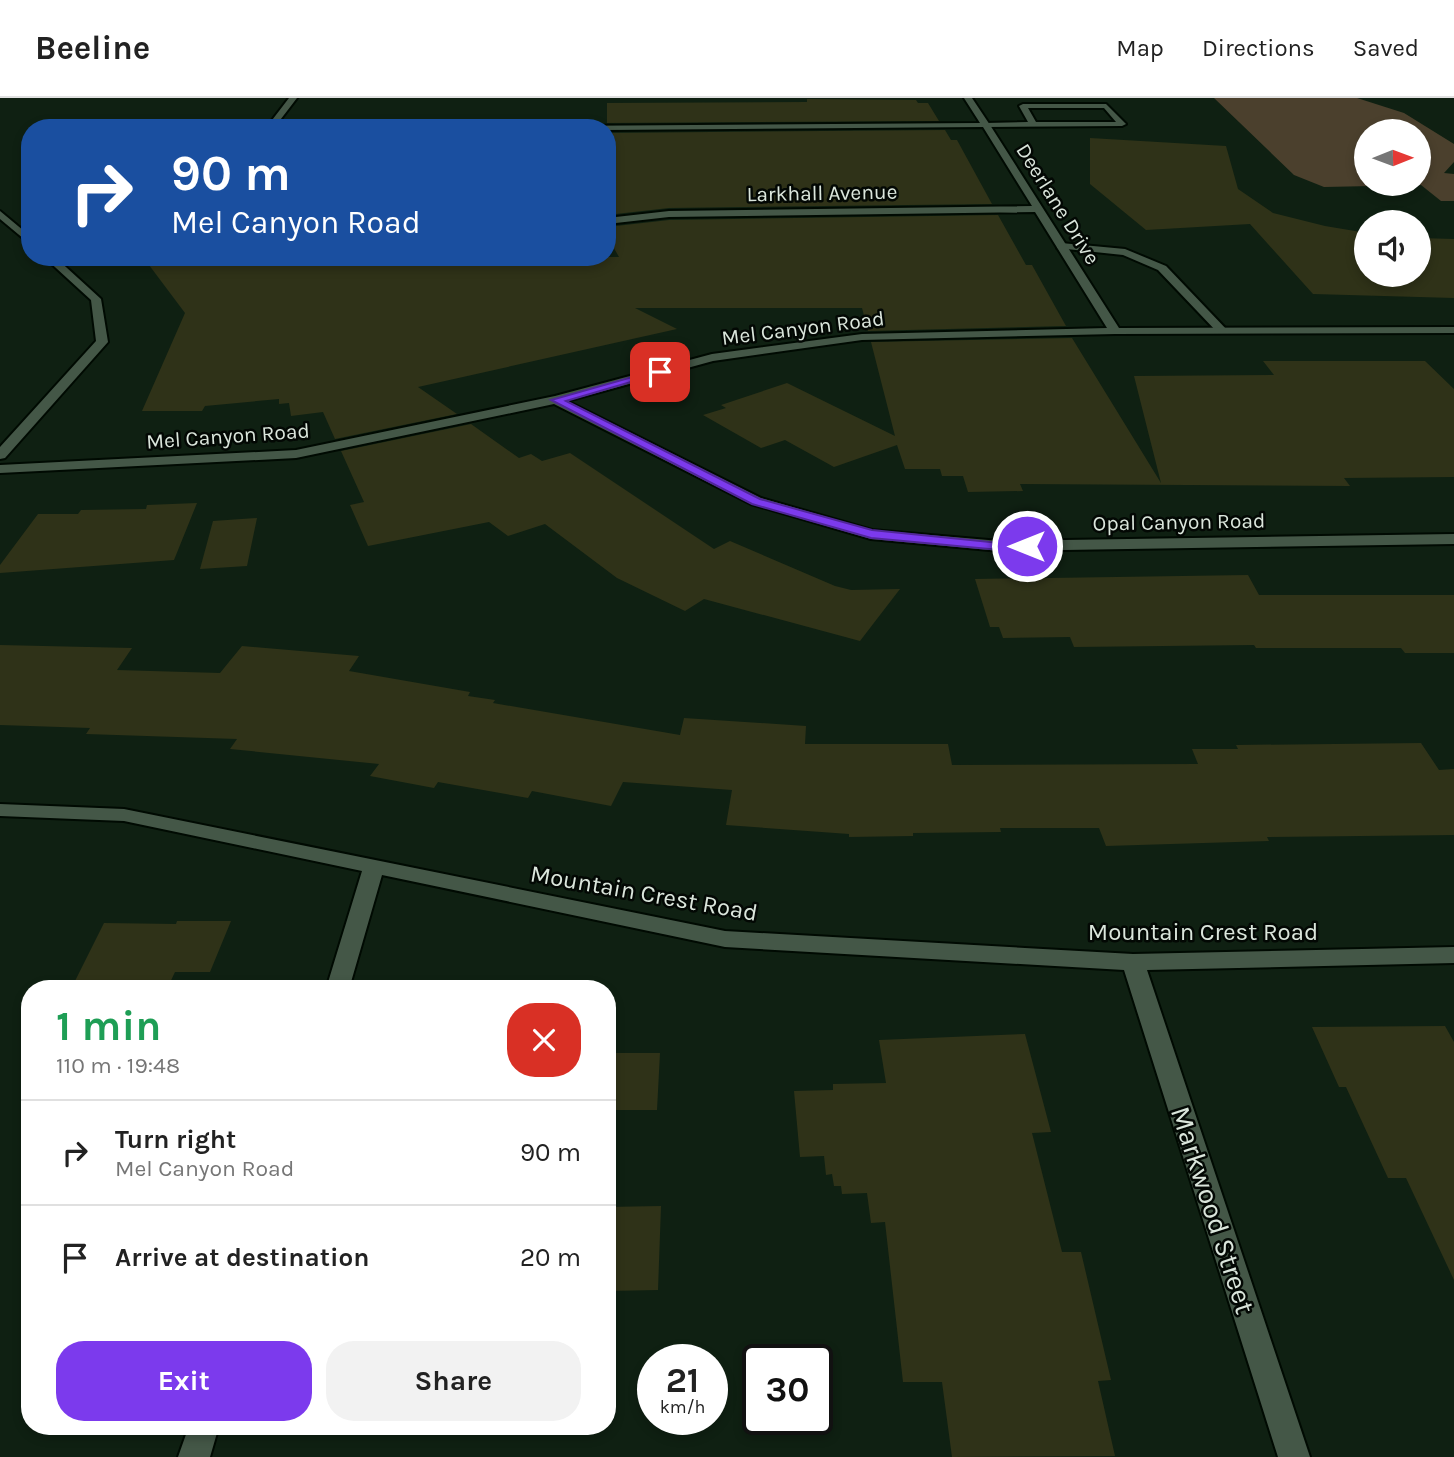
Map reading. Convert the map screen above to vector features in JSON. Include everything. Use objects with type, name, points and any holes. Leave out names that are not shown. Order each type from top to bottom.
[{"type":"street","points":[[277,119],[293,98]]},
{"type":"street","name":"Deerlane Drive","points":[[968,98],[1115,331]]},
{"type":"street","points":[[616,128],[986,125]]},
{"type":"street","name":"Larkhall Avenue","points":[[616,220],[669,214],[1038,209]]},
{"type":"street","points":[[0,214],[21,232]]},
{"type":"street","points":[[1061,246],[1125,253],[1162,268],[1222,331]]},
{"type":"street","points":[[0,456],[102,342],[96,299],[59,266]]},
{"type":"street","name":"Mel Canyon Road","points":[[0,469],[296,454],[556,400],[712,358],[862,337],[1115,331],[1454,330]]},
{"type":"street","name":"Opal Canyon Road","points":[[556,400],[756,501],[871,534],[1000,546],[1454,539]]},
{"type":"street","name":"Mountain Crest Road","points":[[0,810],[124,815],[725,939],[1133,962],[1454,955]]},
{"type":"street","points":[[340,980],[374,867]]},
{"type":"street","name":"Markwood Street","points":[[1133,962],[1294,1457]]},
{"type":"street","points":[[194,1457],[201,1435]]},
{"type":"lane","points":[[986,125],[1034,125],[1059,124],[1122,124],[1107,106],[1023,106],[1034,125]]},
{"type":"shaded area","points":[[1214,98],[1357,98],[1404,113],[1414,119],[1354,119],[1354,186],[1324,187],[1294,175]]},
{"type":"shaded area","points":[[1432,130],[1454,144],[1454,162],[1444,173],[1454,174],[1454,201],[1441,201],[1432,194]]},
{"type":"building","points":[[807,99],[916,100],[918,103],[928,103],[939,121],[616,123],[616,119],[607,119],[607,103],[807,102]]},
{"type":"building","points":[[945,130],[951,140],[957,140],[992,204],[669,208],[616,214],[616,133]]},
{"type":"building","points":[[1090,138],[1226,146],[1238,189],[1273,213],[1354,231],[1354,287],[1431,287],[1431,238],[1454,239],[1454,298],[1313,294],[1250,224],[1146,230],[1090,184]]},
{"type":"building","points":[[998,215],[1026,265],[1032,265],[1066,326],[868,331],[862,308],[635,308],[677,329],[418,387],[457,414],[335,439],[323,412],[291,416],[289,403],[279,404],[279,399],[205,406],[202,411],[142,411],[185,313],[150,266],[616,266],[616,257],[619,257],[616,252],[616,226],[669,220]]},
{"type":"building","points":[[1072,338],[1161,483],[1134,376],[1274,375],[1263,361],[1425,361],[1454,389],[1454,477],[1344,478],[1350,486],[1020,484],[1023,491],[968,492],[963,476],[942,476],[940,469],[905,469],[897,445],[834,467],[785,440],[761,448],[703,415],[726,408],[721,405],[787,383],[895,436],[871,342]]},
{"type":"building","points":[[471,424],[519,458],[531,454],[542,461],[570,453],[714,549],[730,541],[835,586],[851,590],[900,589],[860,641],[704,599],[685,611],[617,578],[545,524],[508,536],[489,522],[368,546],[350,505],[364,502],[341,451]]},
{"type":"building","points":[[197,503],[174,560],[0,573],[0,565],[38,514],[78,514],[81,510],[146,509],[147,505]]},
{"type":"building","points":[[257,518],[247,566],[200,569],[213,521]]},
{"type":"building","points":[[1248,575],[1259,595],[1454,595],[1454,653],[1405,653],[1401,648],[1256,648],[1254,645],[1074,647],[1070,637],[1003,638],[999,627],[990,627],[975,579]]},
{"type":"building","points":[[0,645],[132,648],[117,670],[220,673],[242,646],[359,656],[349,671],[470,692],[468,696],[495,700],[493,703],[680,735],[684,718],[806,726],[805,744],[948,744],[952,765],[1198,764],[1192,749],[1238,749],[1236,745],[1421,743],[1439,770],[1454,769],[1454,835],[1267,837],[1269,841],[1106,846],[1099,828],[1000,828],[1001,832],[849,837],[849,834],[726,825],[732,790],[623,782],[611,806],[532,791],[528,798],[438,782],[434,788],[370,776],[379,764],[230,749],[237,739],[86,734],[90,728],[0,725]]},
{"type":"building","points":[[177,921],[231,921],[210,972],[175,972],[171,980],[76,980],[104,923],[176,924]]},
{"type":"building","points":[[1445,1026],[1454,1042],[1454,1280],[1406,1178],[1388,1178],[1346,1087],[1339,1087],[1312,1027]]},
{"type":"building","points":[[1025,1034],[1051,1132],[1032,1133],[1062,1252],[1081,1252],[1111,1380],[1098,1381],[1115,1456],[952,1457],[942,1382],[903,1382],[885,1222],[871,1223],[867,1193],[842,1194],[841,1186],[834,1186],[832,1174],[826,1175],[824,1156],[800,1157],[794,1091],[833,1090],[833,1084],[886,1083],[879,1040]]},
{"type":"building","points":[[616,1053],[660,1053],[657,1110],[616,1110]]},
{"type":"building","points":[[661,1206],[658,1290],[616,1291],[616,1207]]},
{"type":"route","points":[[660,372],[556,400],[756,501],[871,534],[1027,546]]}]
